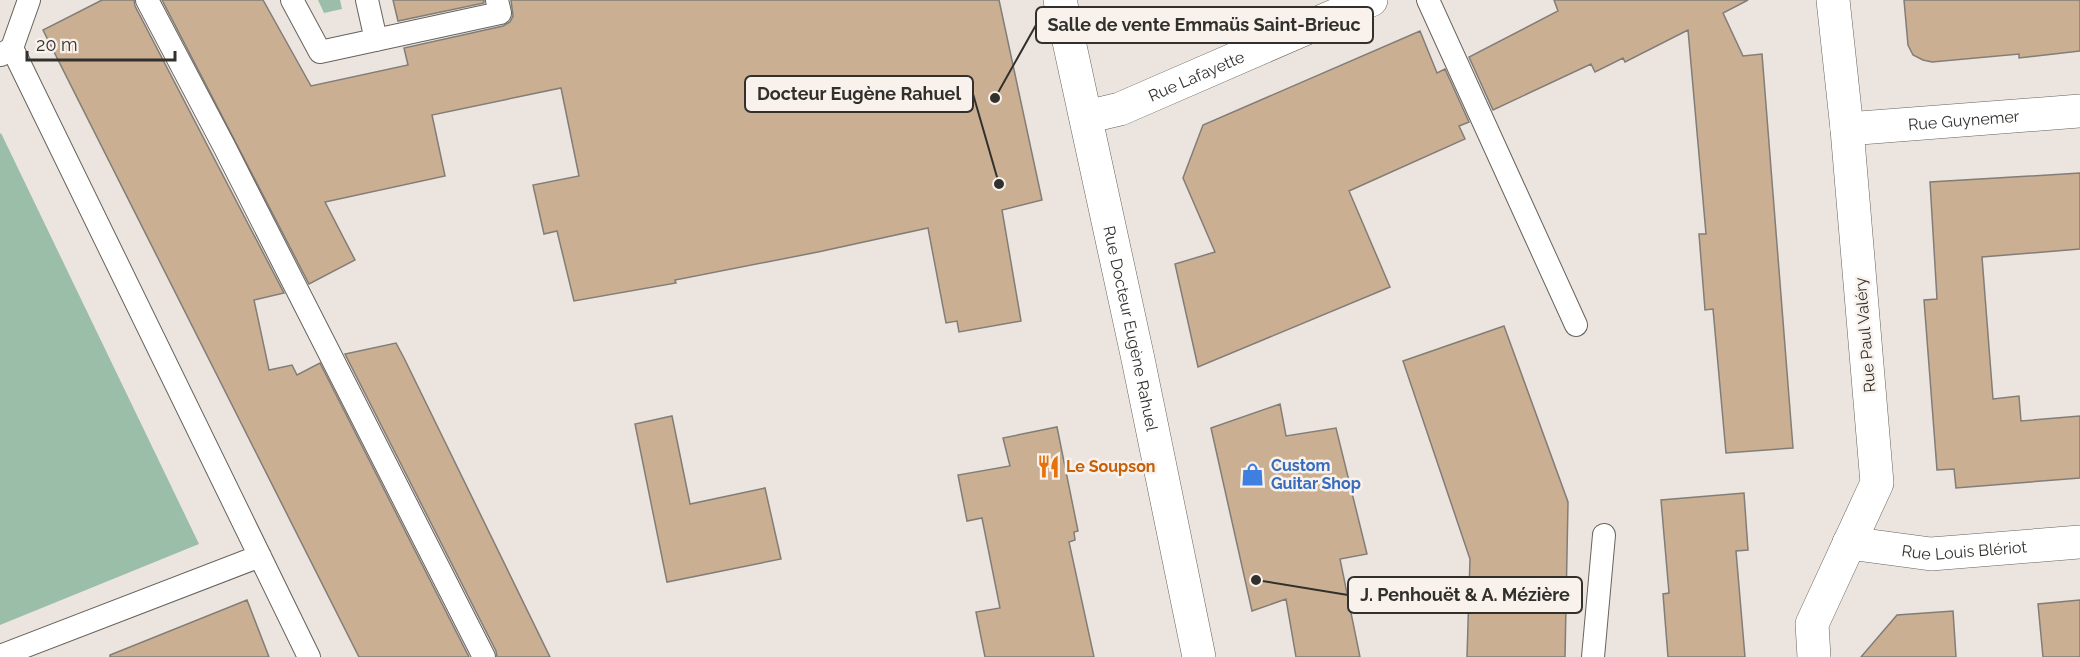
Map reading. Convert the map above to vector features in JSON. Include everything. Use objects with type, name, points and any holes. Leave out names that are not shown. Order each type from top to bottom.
[{"type":"street","name":"Rue Docteur Eugène Rahuel","points":[[1060,0],[1143,382],[1199,657]]},
{"type":"street","name":"Rue Lafayette","points":[[1086,117],[1120,109],[1371,0]]},
{"type":"street","name":"Rue Paul Valéry","points":[[1814,657],[1812,624],[1877,483],[1847,129],[1833,0]]},
{"type":"street","name":"Rue Guynemer","points":[[1847,129],[2080,111]]},
{"type":"street","name":"Rue Louis Blériot","points":[[1849,543],[1931,554],[2080,542]]},
{"type":"lane","points":[[29,0],[6,52],[309,657]]},
{"type":"lane","points":[[147,0],[224,146],[484,657]]},
{"type":"lane","points":[[291,0],[321,52],[500,13],[497,0]]},
{"type":"lane","points":[[367,0],[376,40]]},
{"type":"lane","points":[[1428,0],[1576,325]]},
{"type":"lane","points":[[1593,657],[1604,535]]},
{"type":"lane","points":[[0,656],[260,556]]},
{"type":"green space","points":[[318,0],[340,0],[342,9],[324,13]]},
{"type":"green space","points":[[0,134],[199,544],[0,625]]},
{"type":"building","points":[[102,0],[134,0],[135,6],[284,293],[254,300],[269,370],[292,365],[297,375],[320,363],[469,657],[359,657],[43,30]]},
{"type":"building","points":[[162,0],[263,0],[311,86],[408,65],[404,48],[503,26],[510,22],[513,16],[511,0],[999,0],[1042,200],[1002,210],[1021,321],[959,332],[957,321],[946,323],[928,228],[675,280],[676,283],[574,301],[557,231],[544,234],[533,185],[579,176],[561,88],[432,115],[445,176],[325,202],[355,260],[309,284]]},
{"type":"building","points":[[393,0],[484,0],[484,3],[398,21]]},
{"type":"building","points":[[1554,0],[1748,0],[1723,13],[1743,56],[1762,54],[1793,448],[1726,453],[1713,309],[1705,310],[1699,234],[1706,234],[1688,30],[1625,62],[1623,58],[1595,72],[1591,64],[1493,110],[1469,57],[1558,11]]},
{"type":"building","points":[[1904,0],[2080,0],[2080,51],[2019,58],[2019,54],[1932,62],[1923,60],[1913,55],[1908,45]]},
{"type":"building","points":[[1420,31],[1437,73],[1445,69],[1469,122],[1459,126],[1465,139],[1349,191],[1390,287],[1198,367],[1175,264],[1215,252],[1183,178],[1203,125]]},
{"type":"building","points":[[2080,173],[2080,249],[1982,257],[1993,399],[2019,396],[2021,421],[2080,416],[2080,478],[1956,488],[1954,469],[1937,470],[1924,300],[1937,299],[1930,182]]},
{"type":"building","points":[[1504,326],[1568,502],[1565,657],[1467,657],[1470,559],[1403,361]]},
{"type":"building","points":[[396,343],[550,657],[497,657],[345,354]]},
{"type":"building","points":[[1280,404],[1286,436],[1336,428],[1367,554],[1340,559],[1360,657],[1296,657],[1286,599],[1252,611],[1211,428]]},
{"type":"building","points":[[672,416],[690,504],[765,488],[781,559],[667,582],[635,424]]},
{"type":"building","points":[[1057,427],[1078,531],[1074,532],[1075,540],[1069,542],[1094,657],[985,657],[976,612],[1000,608],[982,518],[967,521],[958,475],[1010,466],[1003,438]]},
{"type":"building","points":[[1744,493],[1748,550],[1736,551],[1745,657],[1668,657],[1663,594],[1669,593],[1661,500]]},
{"type":"building","points":[[247,600],[269,657],[110,657],[110,655]]},
{"type":"building","points":[[2080,600],[2080,657],[2043,657],[2038,604]]},
{"type":"building","points":[[1953,611],[1956,657],[1861,657],[1897,615]]},
{"type":"place","name":"Salle de vente Emmaüs Saint-Brieuc","points":[[995,98]]},
{"type":"place","name":"Docteur Eugène Rahuel","points":[[999,184]]},
{"type":"place","name":"Le Soupson","points":[[1048,466]]},
{"type":"place","name":"Custom Guitar Shop","points":[[1253,474]]},
{"type":"place","name":"J. Penhouët & A. Mézière","points":[[1256,580]]}]
